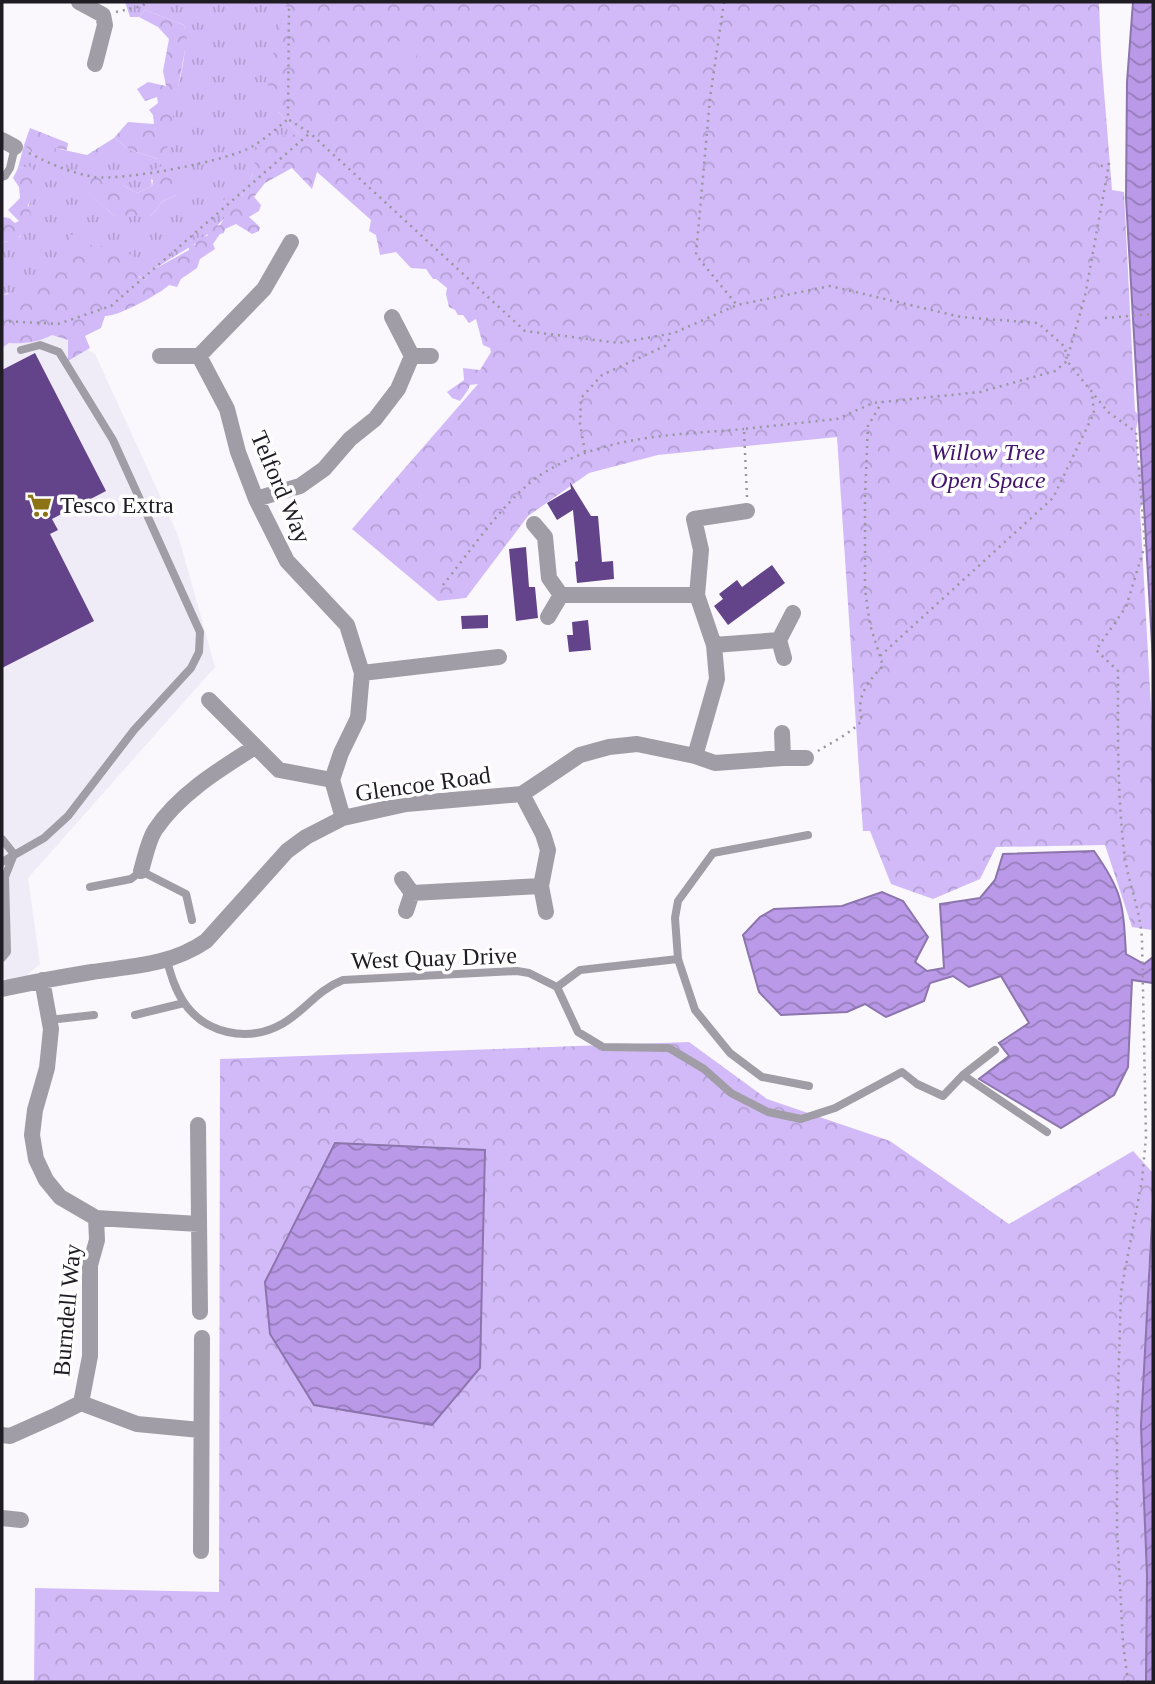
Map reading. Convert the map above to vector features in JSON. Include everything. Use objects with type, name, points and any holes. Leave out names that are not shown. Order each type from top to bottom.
[{"type":"street","points":[[79,2],[103,15],[105,25],[95,64]]},
{"type":"street","points":[[160,356],[199,356],[264,289],[291,242]]},
{"type":"street","points":[[392,317],[412,356]]},
{"type":"street","name":"Telford Way","points":[[199,356],[227,409],[238,452],[256,499],[287,561],[347,625],[362,673],[358,718],[341,753],[332,780]]},
{"type":"street","points":[[412,356],[431,356]]},
{"type":"street","points":[[256,499],[300,486],[324,470],[350,439],[375,419],[398,388],[412,356]]},
{"type":"street","points":[[695,756],[717,679],[713,645],[697,595],[701,550],[687,518],[747,512]]},
{"type":"street","points":[[534,524],[545,537],[549,578],[561,595]]},
{"type":"street","points":[[561,595],[697,595]]},
{"type":"street","points":[[548,617],[561,595]]},
{"type":"street","points":[[784,658],[779,640],[793,613]]},
{"type":"street","points":[[713,645],[779,640]]},
{"type":"street","points":[[362,673],[499,657]]},
{"type":"street","points":[[209,699],[279,770],[332,780],[343,818]]},
{"type":"street","points":[[782,733],[783,758]]},
{"type":"street","name":"Glencoe Road","points":[[2,989],[42,980],[167,961],[206,941],[287,851],[306,837],[343,818],[406,804],[522,793],[580,755],[609,747],[637,744],[715,763],[806,758]]},
{"type":"street","points":[[141,871],[154,831],[182,798],[255,747]]},
{"type":"street","points":[[522,793],[548,850],[541,886],[546,912]]},
{"type":"street","points":[[402,879],[412,893]]},
{"type":"street","points":[[412,893],[541,886]]},
{"type":"street","points":[[407,911],[412,893]]},
{"type":"street","points":[[42,980],[51,1029],[47,1068],[35,1110],[32,1135],[36,1159],[46,1180],[60,1197],[96,1218],[199,1224]]},
{"type":"street","points":[[198,1125],[200,1312]]},
{"type":"street","name":"Burndell Way","points":[[2,1436],[22,1431],[80,1403],[90,1356],[90,1265],[97,1240],[96,1218]]},
{"type":"street","points":[[201,1551],[202,1338]]},
{"type":"street","points":[[80,1403],[137,1424],[200,1430]]},
{"type":"street","points":[[2,1518],[20,1520]]},
{"type":"lane","points":[[2,177],[10,168],[8,144]]},
{"type":"lane","points":[[2,862],[44,838],[68,816],[134,730],[191,668],[199,652],[200,642],[200,632],[113,440],[59,352],[40,345],[21,350]]},
{"type":"lane","points":[[808,835],[713,853],[678,901],[675,918],[678,959],[695,1010],[730,1053],[762,1077],[809,1086]]},
{"type":"lane","points":[[2,839],[14,854]]},
{"type":"lane","points":[[2,958],[7,952],[5,877],[14,854]]},
{"type":"lane","points":[[90,887],[131,879],[141,871],[186,894],[192,920]]},
{"type":"lane","points":[[678,959],[580,970],[557,987],[578,1032],[603,1047],[669,1048],[704,1069],[731,1093],[768,1112],[801,1119],[835,1108],[902,1072],[917,1084],[943,1096],[963,1075],[995,1050]]},
{"type":"lane","name":"West Quay Drive","points":[[167,961],[176,989],[184,1003],[200,1021],[231,1034],[262,1034],[284,1023],[326,987],[342,980],[517,971],[529,973],[557,987]]},
{"type":"lane","points":[[135,1015],[184,1003]]},
{"type":"lane","points":[[49,1020],[94,1015]]},
{"type":"lane","points":[[963,1075],[1047,1132]]},
{"type":"path","points":[[103,15],[142,6],[147,2]]},
{"type":"path","points":[[287,2],[288,119]]},
{"type":"path","points":[[724,2],[710,98],[696,255],[737,305]]},
{"type":"path","points":[[288,119],[310,133],[525,331],[619,343],[674,333],[737,305],[830,286],[961,317],[1038,323],[1065,347],[1067,358],[1108,412],[1136,432],[1145,545],[1126,607],[1096,650],[1118,671],[1119,791],[1124,854],[1142,925],[1146,1137],[1142,1180],[1121,1292],[1117,1426],[1117,1529],[1123,1643],[1128,1682]]},
{"type":"path","points":[[8,144],[59,168],[96,177],[124,177],[191,166],[252,147],[288,119]]},
{"type":"path","points":[[2,321],[58,324],[111,306],[310,133]]},
{"type":"path","points":[[443,585],[505,507],[541,475],[585,452],[636,439],[837,419],[873,403],[980,392],[1055,371],[1067,358],[1085,296],[1109,164],[1097,167]]},
{"type":"path","points":[[1105,318],[1153,314]]},
{"type":"path","points":[[585,452],[580,424],[581,398],[602,375],[665,346],[674,333]]},
{"type":"path","points":[[880,656],[1053,498],[1094,413],[1091,390]]},
{"type":"path","points":[[806,758],[839,736],[855,729],[862,720],[859,709],[868,681],[883,666],[870,625],[865,589],[868,426],[881,402]]},
{"type":"path","points":[[744,429],[747,512]]},
{"type":"shaded area","points":[[59,331],[95,354],[178,535],[215,667],[28,878],[40,964],[2,996],[2,344]]},
{"type":"green space","points":[[125,2],[287,2],[279,38],[279,112],[299,134],[257,148],[252,175],[232,210],[202,239],[151,269],[145,280],[93,248],[68,251],[62,270],[45,283],[34,306],[7,293],[2,296],[2,243],[20,237],[32,194],[30,167],[18,168],[24,145],[34,155],[55,148],[87,155],[114,138],[130,150],[158,159],[181,73],[184,25],[145,10],[139,17],[130,17]],"holes":[[[123,175],[123,185],[137,193],[152,186],[151,179],[177,195],[163,201],[151,216],[115,216],[78,184]]]},
{"type":"green space","name":"Willow Tree Open Space","points":[[287,2],[1099,2],[1112,190],[1124,192],[1135,411],[1139,416],[1136,429],[1138,465],[1143,470],[1143,502],[1140,509],[1153,744],[1152,930],[1132,927],[1105,845],[996,847],[980,879],[933,899],[891,884],[870,831],[863,831],[837,437],[658,455],[589,473],[528,516],[466,598],[438,601],[352,529],[478,384],[470,385],[460,401],[452,398],[447,392],[464,380],[463,368],[480,370],[491,352],[490,348],[483,345],[476,319],[469,323],[463,315],[458,315],[449,307],[447,288],[433,279],[426,269],[411,268],[396,252],[380,255],[376,235],[369,231],[371,220],[317,172],[312,189],[292,168],[265,183],[254,197],[261,205],[259,211],[249,217],[260,227],[259,231],[252,234],[236,224],[225,229],[213,244],[215,249],[200,259],[197,268],[181,279],[177,287],[169,285],[138,304],[105,316],[101,328],[85,336],[90,348],[68,361],[68,340],[52,335],[31,342],[9,343],[2,348],[2,296],[15,294],[33,304],[35,286],[45,283],[40,278],[51,268],[62,269],[61,255],[68,251],[70,235],[85,233],[93,248],[114,244],[133,256],[139,277],[145,280],[151,269],[189,250],[189,244],[195,245],[197,238],[207,236],[212,226],[220,225],[229,211],[222,200],[233,190],[242,196],[252,176],[257,148],[278,136],[299,134],[279,112],[266,80]]},
{"type":"green space","points":[[145,10],[184,25],[187,39],[166,154],[158,159],[130,150],[114,138],[128,122],[154,124],[149,110],[158,103],[157,97],[145,101],[137,89],[148,82],[166,86],[163,71],[169,39],[158,27],[139,17]]},
{"type":"green space","points":[[397,41],[418,46],[416,59],[409,65],[399,64],[393,57]]},
{"type":"green space","points":[[30,128],[68,143],[67,150],[55,148],[54,154],[47,159],[34,155],[24,145]]},
{"type":"green space","points":[[169,163],[178,166],[189,180],[177,195],[163,201],[151,216],[115,216],[77,184],[96,168],[123,175],[123,185],[137,193],[152,186],[155,169]]},
{"type":"green space","points":[[29,166],[40,180],[28,205],[34,224],[24,229],[17,239],[2,243],[2,217],[15,223],[19,221],[8,210],[20,198],[19,187],[13,178],[18,168]]},
{"type":"green space","points":[[689,1042],[767,1099],[890,1141],[1009,1224],[1133,1151],[1153,1173],[1141,1426],[1147,1575],[1146,1682],[34,1682],[35,1588],[219,1592],[220,1059]],"holes":[[[270,1334],[432,1425],[314,1404]]]},
{"type":"water","points":[[1133,2],[1153,2],[1153,661],[1126,198],[1127,82]]},
{"type":"water","points":[[1094,851],[1111,877],[1120,899],[1126,954],[1144,964],[1153,957],[1153,983],[1132,980],[1128,1067],[1114,1095],[1061,1128],[979,1079],[1009,1056],[999,1043],[1029,1023],[1001,976],[969,987],[953,976],[930,983],[924,1001],[886,1017],[865,1004],[847,1012],[781,1015],[759,992],[743,935],[760,917],[774,909],[842,906],[882,892],[903,901],[928,937],[915,962],[927,971],[944,968],[940,904],[980,898],[995,880],[1003,854]]},
{"type":"water","points":[[335,1143],[485,1150],[480,1368],[432,1425],[314,1405],[270,1334],[265,1282]]},
{"type":"water","points":[[1153,1201],[1153,1682],[1146,1682],[1147,1575],[1141,1426]]},
{"type":"building","name":"Tesco Extra","points":[[35,353],[106,491],[52,519],[58,530],[50,534],[94,621],[2,668],[2,370]]},
{"type":"building","points":[[570,482],[591,516],[598,516],[602,562],[613,561],[614,579],[577,583],[575,562],[578,561],[573,510],[557,520],[547,503],[571,489]]},
{"type":"building","points":[[526,547],[529,587],[535,587],[538,618],[516,621],[509,549]]},
{"type":"building","points":[[772,565],[785,583],[728,625],[714,606],[723,599],[719,594],[737,580],[742,587]]},
{"type":"building","points":[[488,615],[488,628],[462,629],[461,616]]},
{"type":"building","points":[[588,620],[591,650],[569,652],[567,635],[573,635],[572,622]]},
{"type":"place","name":"Tesco Extra","points":[[40,505]]}]
